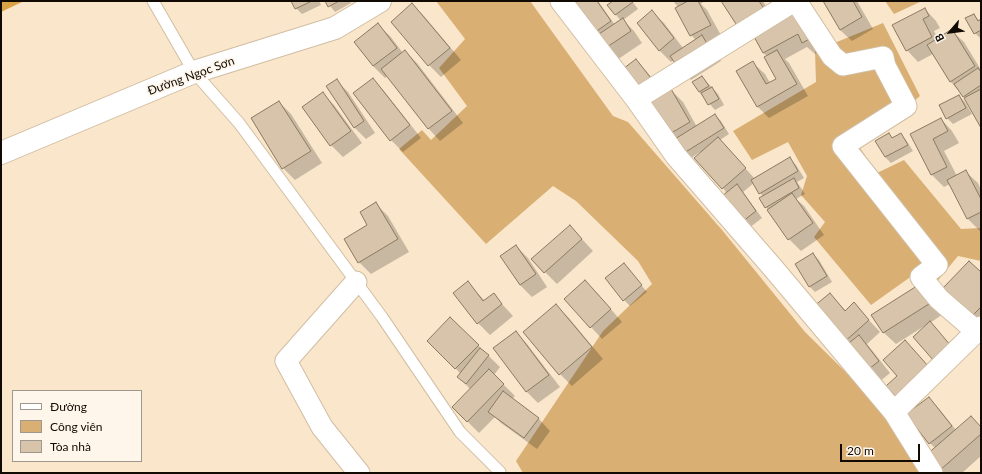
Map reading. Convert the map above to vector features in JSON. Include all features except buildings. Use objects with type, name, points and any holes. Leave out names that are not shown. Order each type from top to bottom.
[{"type":"main road","name":"Đường Ngọc Sơn","points":[[1,153],[194,72],[335,28],[380,1]]},
{"type":"street","points":[[561,1],[636,99],[676,156],[773,268],[894,412],[930,472]]},
{"type":"street","points":[[636,99],[795,1],[832,56],[843,65],[884,57],[885,66],[906,106],[843,146],[937,265],[921,277],[939,299],[980,328],[894,412]]},
{"type":"street","points":[[356,282],[286,361],[322,428],[359,473]]},
{"type":"lane","points":[[153,1],[194,72],[239,123],[356,282],[460,432],[500,472],[498,473]]},
{"type":"green space","points":[[436,1],[530,1],[613,116],[628,122],[722,230],[805,332],[874,400],[921,473],[523,473],[516,461],[603,331],[652,284],[638,261],[576,201],[553,186],[486,244],[399,149],[422,130],[431,140],[467,106],[439,68],[465,39]]},
{"type":"green space","points":[[885,1],[922,1],[894,14]]},
{"type":"green space","points":[[883,23],[920,96],[860,148],[877,173],[904,160],[961,229],[981,228],[981,261],[958,256],[930,290],[916,273],[871,305],[814,237],[825,222],[801,195],[807,176],[788,142],[752,160],[733,131],[816,82],[815,51]]},
{"type":"shaded area","points":[[1,1],[24,1],[1,12]]}]
